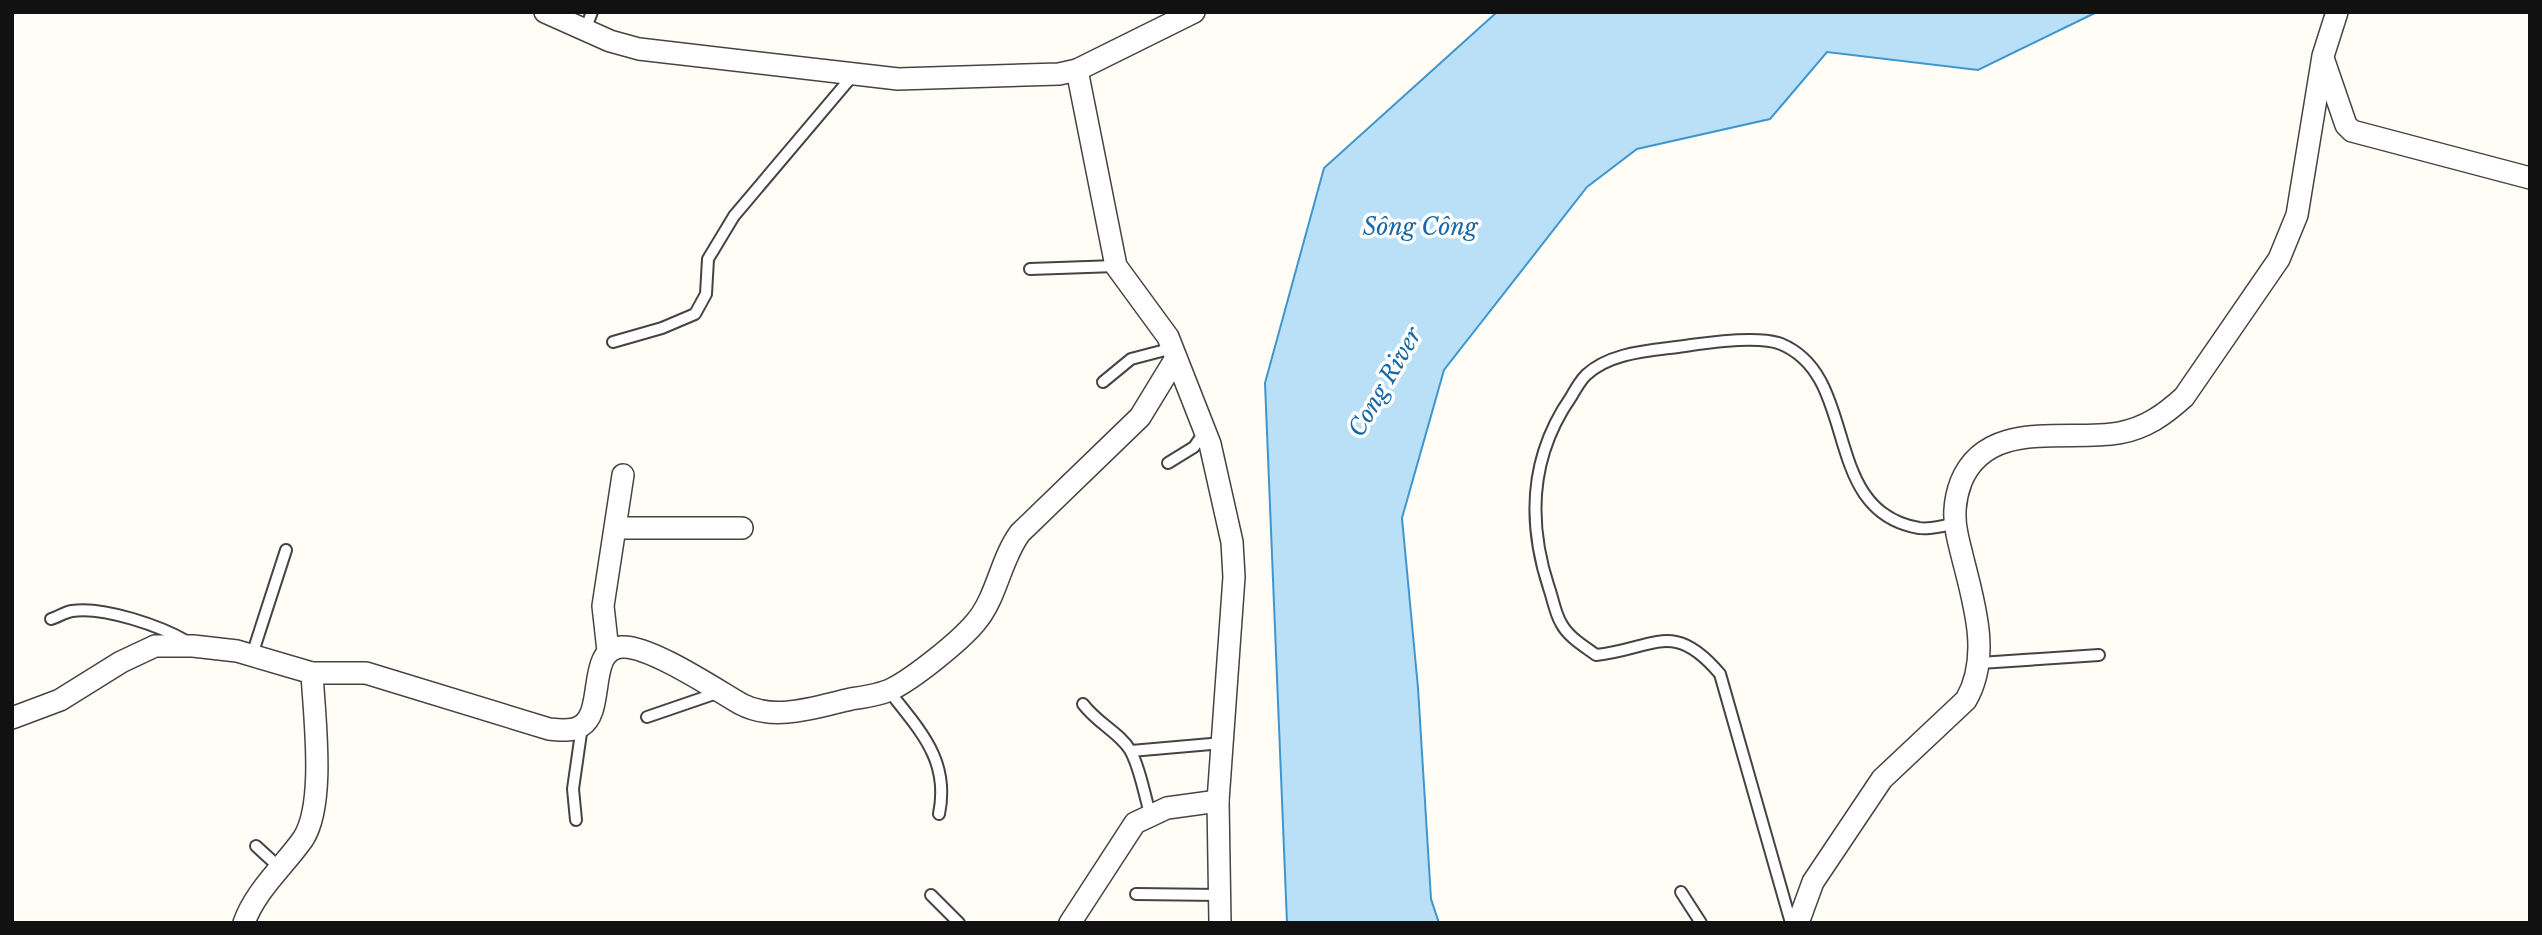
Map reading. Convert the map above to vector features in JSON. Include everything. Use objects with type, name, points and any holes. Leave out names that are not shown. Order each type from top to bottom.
[{"type":"street","points":[[545,12],[589,21],[639,49],[854,74],[929,79],[1059,74],[1077,70],[1194,12]]},
{"type":"street","points":[[1798,923],[1813,882],[1882,779],[1966,700],[1976,684],[1980,642],[1949,524],[1966,471],[1983,452],[2008,441],[2031,436],[2118,433],[2143,427],[2165,414],[2184,397],[2279,258],[2290,236],[2297,215],[2323,56],[2337,12]]},
{"type":"street","points":[[2323,56],[2346,125],[2352,131],[2530,178]]},
{"type":"street","points":[[1077,70],[1116,266],[1160,323],[1174,353],[1215,460],[1234,560],[1218,801],[1220,923]]},
{"type":"street","points":[[608,651],[618,647],[645,651],[750,708],[772,712],[797,711],[889,691],[908,681],[974,624],[986,608],[1008,550],[1020,533],[1140,417],[1174,353]]},
{"type":"street","points":[[12,718],[60,700],[155,646],[193,646],[252,655],[312,673],[366,673],[549,729],[568,730],[582,726],[589,716],[608,651],[603,606],[623,475]]},
{"type":"street","points":[[616,528],[742,527]]},
{"type":"street","points":[[244,923],[253,905],[304,837],[313,818],[316,796],[312,673]]},
{"type":"street","points":[[1070,923],[1091,895],[1123,837],[1135,822],[1150,813],[1167,808],[1218,801]]},
{"type":"lane","points":[[613,342],[662,328],[695,314],[706,294],[708,259],[734,216],[854,74]]},
{"type":"lane","points":[[1030,269],[1116,266]]},
{"type":"lane","points":[[1791,923],[1720,674],[1700,650],[1670,640],[1596,654],[1578,643],[1561,625],[1535,541],[1541,456],[1557,417],[1586,375],[1622,355],[1701,344],[1760,341],[1780,344],[1805,361],[1821,379],[1857,486],[1880,514],[1920,528],[1949,524]]},
{"type":"lane","points":[[1103,382],[1131,359],[1174,353]]},
{"type":"lane","points":[[1168,463],[1194,447],[1205,431]]},
{"type":"lane","points":[[252,655],[286,550]]},
{"type":"lane","points":[[51,619],[70,611],[89,611],[168,630],[193,646]]},
{"type":"lane","points":[[1980,663],[2099,655]]},
{"type":"lane","points":[[889,691],[933,754],[943,779],[939,814]]},
{"type":"lane","points":[[647,717],[720,692]]},
{"type":"lane","points":[[1083,704],[1096,721],[1115,733],[1131,751],[1150,813]]},
{"type":"lane","points":[[576,820],[573,789],[582,726]]},
{"type":"lane","points":[[1131,751],[1211,744]]},
{"type":"lane","points":[[256,846],[280,868]]},
{"type":"lane","points":[[1681,892],[1701,923]]},
{"type":"lane","points":[[1136,894],[1220,895]]},
{"type":"lane","points":[[931,895],[959,923]]},
{"type":"water","name":"Sông Công","points":[[1497,12],[2097,12],[1978,70],[1827,52],[1770,119],[1637,149],[1587,187],[1444,370],[1402,518],[1418,688],[1431,899],[1439,923],[1287,923],[1265,383],[1324,168]]},
{"type":"water label","name":"Cong River","points":[[1385,382]]}]
